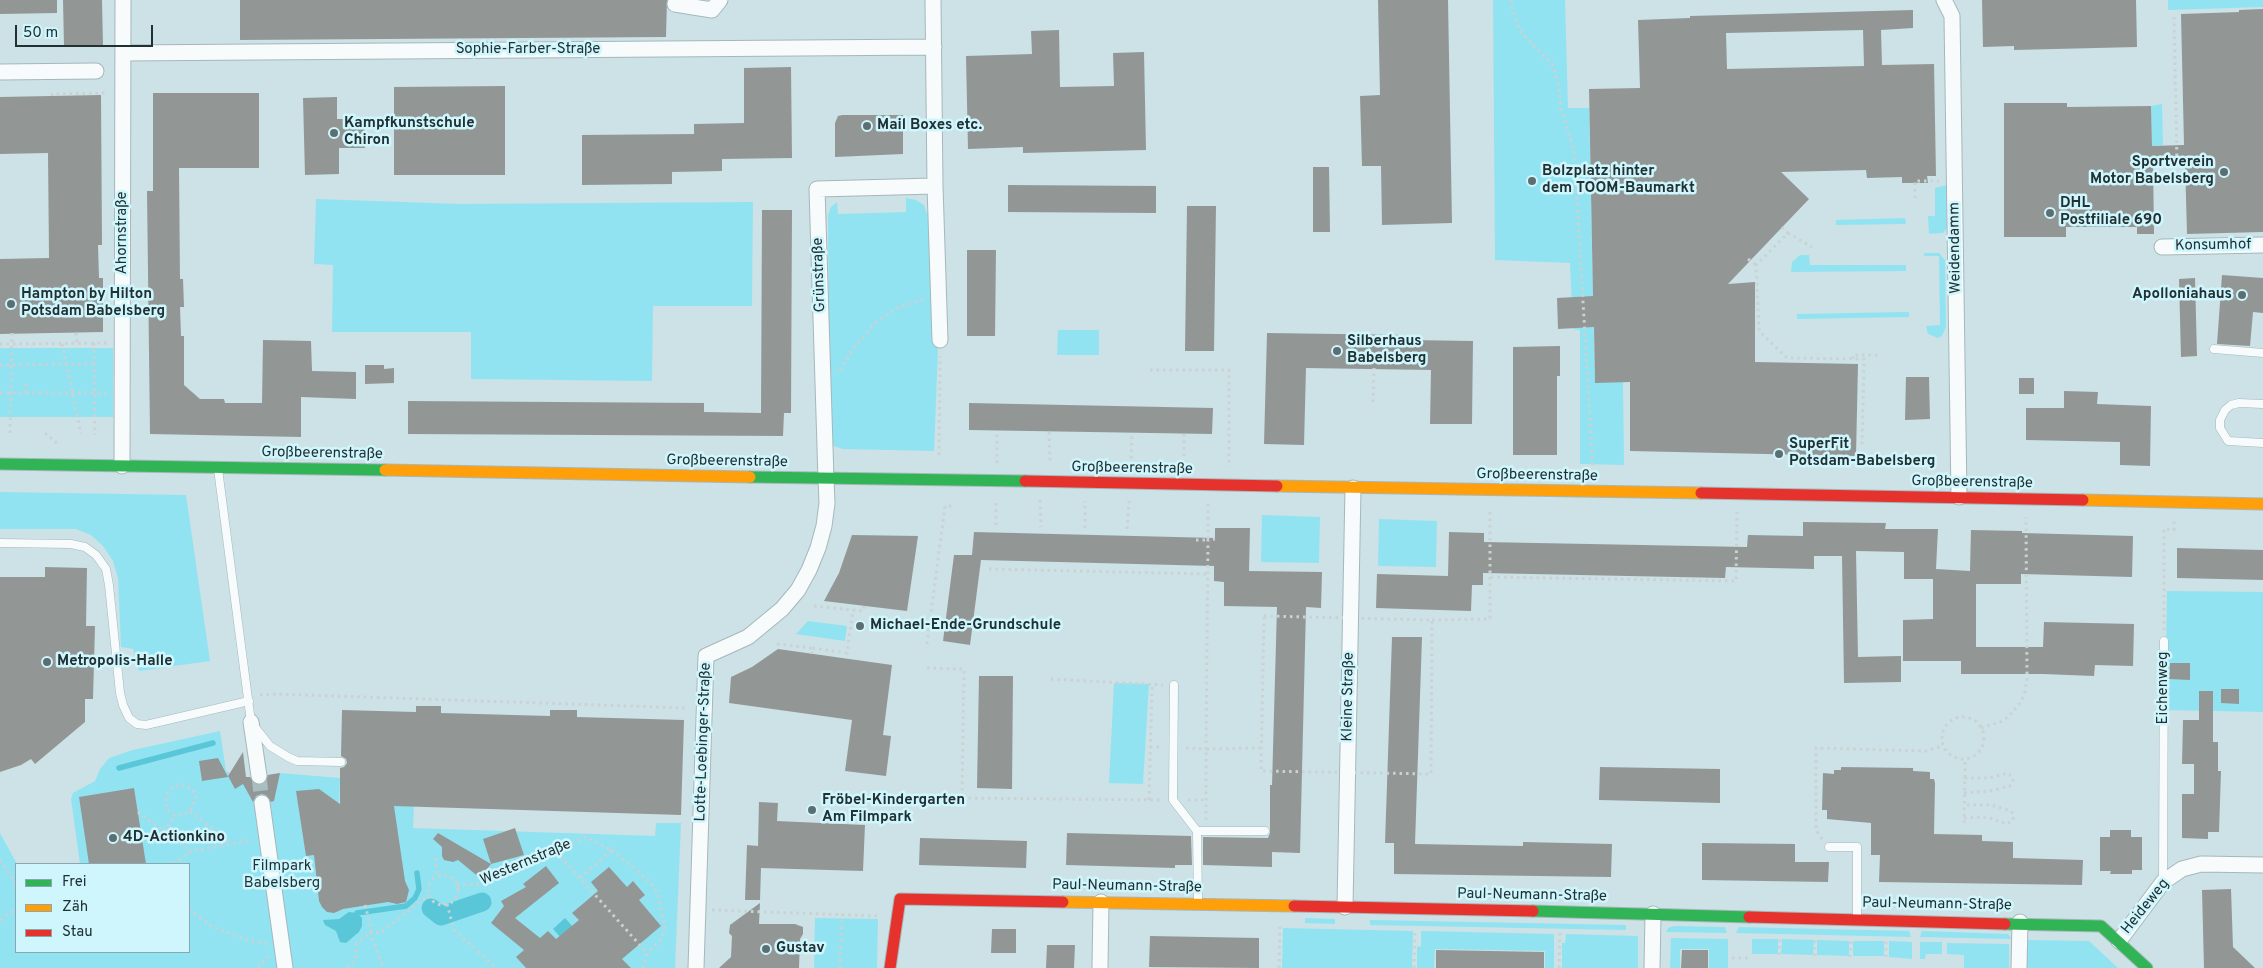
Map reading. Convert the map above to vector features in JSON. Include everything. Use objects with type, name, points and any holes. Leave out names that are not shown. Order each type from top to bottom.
[{"type":"street","name":"Ahornstraße","points":[[122,466],[123,0]]},
{"type":"street","points":[[675,4],[712,10],[720,0]]},
{"type":"street","points":[[933,0],[935,186],[940,340]]},
{"type":"street","name":"Weidendamm","points":[[1944,0],[1952,16],[1959,497]]},
{"type":"street","name":"Sophie-Farber-Straße","points":[[123,53],[934,47]]},
{"type":"street","points":[[0,72],[96,71]]},
{"type":"street","name":"Grünstraße","points":[[826,479],[817,189],[935,186]]},
{"type":"street","name":"Konsumhof","points":[[2162,246],[2263,245]]},
{"type":"street","name":"Großbeerenstraße","points":[[0,464],[1959,497],[2263,504]]},
{"type":"street","name":"Lotte-Loebinger-Straße","points":[[696,968],[706,656],[748,638],[782,609],[798,590],[818,548],[824,526],[827,503],[826,479]]},
{"type":"street","name":"Kleine Straße","points":[[1346,907],[1353,488]]},
{"type":"street","points":[[251,722],[258,776]]},
{"type":"street","points":[[262,803],[286,968]]},
{"type":"street","name":"Heideweg","points":[[2118,942],[2163,882],[2182,869],[2201,864],[2263,865]]},
{"type":"street","name":"Paul-Neumann-Straße","points":[[897,917],[900,899],[2020,922],[2101,926],[2147,968]]},
{"type":"street","points":[[1100,902],[1100,968]]},
{"type":"street","points":[[1652,968],[1653,914]]},
{"type":"street","points":[[890,968],[897,917]]},
{"type":"street","points":[[2019,968],[2020,922]]},
{"type":"lane","points":[[2214,349],[2263,353]]},
{"type":"lane","points":[[2263,404],[2239,403],[2232,405],[2225,410],[2220,420],[2220,428],[2228,442],[2263,443]]},
{"type":"lane","points":[[218,468],[251,722],[270,746],[288,757],[297,761],[340,762]]},
{"type":"lane","points":[[0,543],[70,544],[85,547],[96,554],[106,569],[110,585],[120,693],[129,718],[137,724],[146,725],[248,699]]},
{"type":"lane","name":"Eichenweg","points":[[2163,882],[2164,641]]},
{"type":"lane","points":[[1174,685],[1173,800],[1202,831],[1198,904]]},
{"type":"lane","points":[[1202,831],[1265,831]]},
{"type":"lane","points":[[1829,847],[1858,847],[1857,918]]},
{"type":"path","points":[[1511,0],[1520,31],[1552,64],[1558,83],[1561,109],[1574,150],[1592,428],[1594,492]]},
{"type":"path","points":[[2174,17],[2177,162]]},
{"type":"path","points":[[52,96],[52,94],[123,93]]},
{"type":"path","points":[[1915,198],[1915,179],[1955,180],[1955,182]]},
{"type":"path","points":[[1782,228],[1812,247]]},
{"type":"path","points":[[1788,232],[1756,265],[1759,331],[1787,358],[1864,359],[1862,445]]},
{"type":"path","points":[[1748,259],[1756,265]]},
{"type":"path","points":[[838,372],[866,332],[886,314],[906,304],[939,296]]},
{"type":"path","points":[[76,332],[77,344]]},
{"type":"path","points":[[10,433],[12,333]]},
{"type":"path","points":[[939,455],[940,340]]},
{"type":"path","points":[[94,343],[95,435]]},
{"type":"path","points":[[0,344],[102,343]]},
{"type":"path","points":[[62,344],[82,434]]},
{"type":"path","points":[[1852,359],[1852,355],[1879,355]]},
{"type":"path","points":[[0,365],[95,364]]},
{"type":"path","points":[[1373,402],[1374,368]]},
{"type":"path","points":[[1150,370],[1229,370],[1228,486]]},
{"type":"path","points":[[26,380],[26,393]]},
{"type":"path","points":[[0,393],[116,393]]},
{"type":"path","points":[[1041,527],[1049,432]]},
{"type":"path","points":[[1184,434],[1184,485]]},
{"type":"path","points":[[1084,528],[1085,483]]},
{"type":"path","points":[[1202,831],[1206,749],[1208,485]]},
{"type":"path","points":[[1432,620],[1490,619],[1490,490]]},
{"type":"path","points":[[1491,577],[1736,581],[1738,494]]},
{"type":"path","points":[[1981,728],[2000,722],[2008,717],[2021,702],[2025,692],[2027,679],[2026,499]]},
{"type":"path","name":"Eichenweg","points":[[2164,641],[2164,529],[2174,530],[2175,503]]},
{"type":"path","points":[[927,644],[945,506],[954,506]]},
{"type":"path","points":[[1196,540],[1215,539]]},
{"type":"path","points":[[989,569],[1208,574]]},
{"type":"path","points":[[814,606],[863,612],[864,606]]},
{"type":"path","points":[[777,644],[847,652],[853,610]]},
{"type":"path","points":[[812,648],[812,654]]},
{"type":"path","points":[[925,668],[964,669],[962,798]]},
{"type":"path","points":[[1051,679],[1174,685]]},
{"type":"path","points":[[1149,800],[1152,684]]},
{"type":"path","points":[[248,699],[276,694],[704,708]]},
{"type":"path","points":[[1966,717],[1972,719],[1981,728],[1984,742],[1982,748],[1972,758],[1965,760],[1951,756],[1942,746],[1944,727],[1954,719],[1966,717]]},
{"type":"path","points":[[1829,847],[1816,830],[1816,748],[1926,751],[1942,746]]},
{"type":"path","points":[[1206,749],[1261,748]]},
{"type":"path","points":[[1964,823],[1965,760]]},
{"type":"path","points":[[1964,778],[1990,778],[2007,773],[2012,776],[2013,781],[2010,786],[1990,791],[1964,793]]},
{"type":"path","points":[[164,831],[174,816],[190,811],[196,796],[193,789],[187,785],[176,786],[170,789],[165,801],[166,809],[174,816]]},
{"type":"path","points":[[911,797],[1173,800]]},
{"type":"path","points":[[1964,805],[1992,805],[2011,811],[2014,815],[2007,824],[1987,817],[1964,818]]},
{"type":"path","points":[[190,811],[229,843]]},
{"type":"path","points":[[138,812],[191,851]]},
{"type":"path","name":"Westernstraße","points":[[457,885],[480,884],[556,852],[585,837],[612,850]]},
{"type":"path","points":[[174,863],[191,851],[267,838]]},
{"type":"path","points":[[580,878],[612,850],[651,884],[658,895],[665,927],[660,941],[647,953],[643,968]]},
{"type":"path","points":[[556,852],[647,953]]},
{"type":"path","points":[[435,858],[438,876]]},
{"type":"path","points":[[0,860],[15,882]]},
{"type":"path","points":[[438,876],[449,876],[457,885],[455,899],[447,905],[434,902],[429,895],[429,883],[438,876]]},
{"type":"path","points":[[371,931],[380,933],[429,895]]},
{"type":"path","points":[[365,905],[382,968]]},
{"type":"path","points":[[447,905],[454,930],[494,967]]},
{"type":"path","points":[[1279,968],[1280,906]]},
{"type":"path","points":[[0,920],[15,910]]},
{"type":"path","points":[[698,910],[897,917]]},
{"type":"path","points":[[190,911],[211,926],[247,940],[282,946]]},
{"type":"path","points":[[840,968],[842,915]]},
{"type":"path","points":[[1414,968],[1415,929]]},
{"type":"path","points":[[347,968],[355,960],[357,943],[371,931]]},
{"type":"path","points":[[1559,968],[1560,932]]},
{"type":"path","points":[[1779,955],[1780,936]]},
{"type":"path","points":[[1815,937],[1815,956]]},
{"type":"path","points":[[1850,957],[1851,938]]},
{"type":"path","points":[[1886,938],[1886,957]]},
{"type":"path","points":[[1732,958],[1749,958]]},
{"type":"green space","points":[[1493,0],[1565,0],[1568,108],[1589,108],[1595,382],[1623,382],[1624,465],[1580,464],[1580,330],[1573,329],[1570,263],[1495,260]]},
{"type":"green space","points":[[2168,0],[2263,0],[2263,7],[2168,10]]},
{"type":"green space","points":[[2162,104],[2163,145],[2152,146],[2151,106]]},
{"type":"green space","points":[[1946,185],[1947,228],[1943,233],[1929,234],[1928,216],[1935,216],[1935,188]]},
{"type":"green space","points":[[906,198],[916,200],[924,205],[931,226],[938,351],[934,451],[843,449],[830,445],[828,215],[831,207],[837,202],[838,214],[906,212]]},
{"type":"green space","points":[[316,199],[460,204],[753,202],[752,306],[653,306],[652,381],[471,379],[471,332],[332,332],[333,265],[314,264]]},
{"type":"green space","points":[[1905,218],[1906,224],[1836,225],[1836,220]]},
{"type":"green space","points":[[1924,253],[1939,253],[1945,260],[1946,327],[1942,336],[1938,338],[1928,334],[1926,326],[1940,325],[1939,256],[1924,256]]},
{"type":"green space","points":[[1800,255],[1809,255],[1810,265],[1906,265],[1906,271],[1791,272],[1792,262]]},
{"type":"green space","points":[[1909,312],[1909,317],[1797,319],[1797,314]]},
{"type":"green space","points":[[1058,330],[1099,330],[1099,355],[1057,355]]},
{"type":"green space","points":[[0,348],[113,348],[113,417],[0,417]]},
{"type":"green space","points":[[0,492],[186,495],[210,661],[139,671],[133,649],[121,647],[118,578],[113,561],[103,546],[91,535],[76,529],[0,529]]},
{"type":"green space","points":[[1262,515],[1320,517],[1319,563],[1261,562]]},
{"type":"green space","points":[[1379,519],[1437,521],[1436,567],[1378,566]]},
{"type":"green space","points":[[2167,591],[2263,592],[2263,712],[2165,710]]},
{"type":"green space","points":[[808,621],[847,626],[845,641],[796,634]]},
{"type":"green space","points":[[1114,683],[1149,684],[1143,784],[1109,783]]},
{"type":"green space","name":"Filmpark Babelsberg","points":[[220,731],[226,771],[240,779],[280,773],[340,778],[339,804],[414,806],[413,828],[655,836],[656,823],[681,823],[675,968],[0,968],[0,833],[16,863],[15,953],[190,953],[190,863],[80,863],[71,799],[73,793],[95,781],[100,769],[109,758],[133,750]]},
{"type":"green space","points":[[815,918],[878,919],[877,968],[814,968]]},
{"type":"green space","points":[[1305,918],[1335,919],[1335,924],[1305,923]]},
{"type":"green space","points":[[1370,920],[1626,925],[1626,930],[1370,925]]},
{"type":"green space","points":[[1674,926],[1725,927],[1727,933],[1666,932],[1668,928]]},
{"type":"green space","points":[[1739,927],[1909,931],[1911,937],[1736,933]]},
{"type":"green space","points":[[1283,928],[1413,931],[1412,968],[1282,968]]},
{"type":"green space","points":[[1421,931],[1554,934],[1554,968],[1545,968],[1545,951],[1435,949],[1434,968],[1417,968],[1417,947],[1421,946]]},
{"type":"green space","points":[[1922,931],[2008,934],[2012,939],[1920,937]]},
{"type":"green space","points":[[1566,934],[1638,936],[1638,968],[1562,968],[1562,943],[1565,943]]},
{"type":"green space","points":[[1671,938],[1728,939],[1728,968],[1709,968],[1709,949],[1680,949],[1680,968],[1670,968]]},
{"type":"green space","points":[[1752,939],[1778,939],[1778,954],[1752,954]]},
{"type":"green space","points":[[1782,939],[1814,940],[1813,955],[1781,954]]},
{"type":"green space","points":[[1817,940],[1849,941],[1849,956],[1817,955]]},
{"type":"green space","points":[[2027,940],[2089,941],[2118,968],[2026,968]]},
{"type":"green space","points":[[1853,941],[1884,941],[1884,956],[1853,956]]},
{"type":"green space","points":[[1889,941],[1912,942],[1912,959],[1889,957]]},
{"type":"green space","points":[[1920,942],[1942,942],[1942,954],[1926,954],[1925,959],[1920,959]]},
{"type":"green space","points":[[1947,943],[2009,944],[2009,968],[1964,968],[1964,955],[1947,954]]},
{"type":"shaded area","points":[[349,912],[357,913],[362,918],[362,926],[359,932],[346,943],[340,942],[336,931],[325,925],[323,920],[339,919]]},
{"type":"shaded area","points":[[565,918],[610,968],[588,968],[553,929]]},
{"type":"building","points":[[0,0],[57,0],[57,13],[0,14]]},
{"type":"building","points":[[63,0],[102,0],[103,46],[64,46]]},
{"type":"building","points":[[240,0],[667,0],[666,37],[240,40]]},
{"type":"building","points":[[1378,0],[1448,0],[1452,223],[1382,225],[1381,166],[1362,166],[1360,96],[1380,95]]},
{"type":"building","points":[[1982,0],[2136,0],[2137,47],[2014,50],[2014,46],[1983,47]]},
{"type":"building","points":[[2263,9],[2263,232],[2187,234],[2185,160],[2153,160],[2154,234],[2137,234],[2137,227],[2066,227],[2066,237],[2004,237],[2004,103],[2067,103],[2067,107],[2151,106],[2152,146],[2184,145],[2181,14],[2239,12],[2239,10]]},
{"type":"building","points":[[1913,10],[1913,28],[1881,30],[1882,65],[1934,64],[1936,176],[1927,176],[1928,183],[1902,183],[1902,177],[1867,178],[1866,170],[1781,172],[1809,199],[1728,284],[1755,282],[1755,362],[1858,364],[1856,456],[1630,451],[1630,382],[1595,383],[1594,327],[1558,329],[1557,298],[1593,296],[1589,89],[1640,88],[1638,20],[1690,18],[1690,16]],"holes":[[[1863,30],[1864,66],[1727,69],[1726,33]]]},
{"type":"building","points":[[1059,30],[1060,87],[1114,86],[1113,53],[1144,52],[1146,150],[1023,153],[1023,147],[968,149],[966,56],[1032,54],[1031,31]]},
{"type":"building","points":[[791,67],[792,158],[722,159],[722,171],[672,172],[672,184],[582,185],[582,135],[694,134],[694,124],[744,123],[744,68]]},
{"type":"building","points":[[505,86],[505,175],[394,175],[394,87]]},
{"type":"building","points":[[153,93],[259,93],[259,168],[179,168],[180,279],[183,279],[184,307],[180,307],[181,336],[184,336],[184,385],[200,399],[224,399],[225,403],[262,403],[263,340],[311,341],[312,371],[356,372],[356,399],[301,397],[301,437],[150,434],[147,191],[153,191]]},
{"type":"building","points":[[101,95],[102,245],[98,245],[99,278],[103,278],[103,332],[0,334],[0,259],[49,258],[48,153],[0,154],[0,97]]},
{"type":"building","name":"Kampfkunstschule Chiron","points":[[337,97],[337,119],[364,119],[365,148],[339,148],[339,174],[305,175],[303,98]]},
{"type":"building","points":[[903,115],[903,154],[835,157],[835,123],[838,116]]},
{"type":"building","points":[[1313,167],[1329,167],[1330,232],[1313,232]]},
{"type":"building","points":[[1008,185],[1156,186],[1156,213],[1008,212]]},
{"type":"building","points":[[1187,206],[1216,206],[1214,351],[1185,351]]},
{"type":"building","points":[[762,210],[792,210],[791,413],[784,413],[783,436],[408,434],[408,401],[704,403],[704,412],[761,413]]},
{"type":"building","points":[[967,250],[996,250],[995,336],[967,336]]},
{"type":"building","name":"Apolloniahaus","points":[[2222,275],[2263,278],[2263,313],[2253,312],[2250,346],[2217,344]]},
{"type":"building","points":[[2195,278],[2197,356],[2181,357],[2179,279]]},
{"type":"building","points":[[1267,333],[1408,335],[1408,340],[1473,341],[1472,424],[1430,424],[1431,370],[1306,368],[1304,445],[1264,444]]},
{"type":"building","points":[[1560,346],[1560,376],[1557,376],[1557,455],[1513,455],[1513,347]]},
{"type":"building","points":[[365,365],[384,365],[384,369],[394,368],[394,383],[365,384]]},
{"type":"building","points":[[1906,377],[1929,377],[1930,419],[1905,420]]},
{"type":"building","points":[[2019,378],[2034,378],[2034,394],[2019,394]]},
{"type":"building","points":[[2064,391],[2098,392],[2097,404],[2151,406],[2150,466],[2120,465],[2120,442],[2026,440],[2026,408],[2064,408]]},
{"type":"building","points":[[969,403],[1213,408],[1212,434],[969,430]]},
{"type":"building","points":[[1803,522],[1886,523],[1885,529],[1938,529],[1936,569],[1970,571],[1971,530],[2133,536],[2132,577],[2021,574],[2021,584],[1976,584],[1976,647],[2043,647],[2044,622],[2134,624],[2133,666],[2095,665],[2094,676],[1961,674],[1961,661],[1903,661],[1903,620],[1933,619],[1933,579],[1904,579],[1904,552],[1856,551],[1858,657],[1901,656],[1901,682],[1844,683],[1842,556],[1814,556],[1814,569],[1726,567],[1725,578],[1483,573],[1483,585],[1472,585],[1471,611],[1376,608],[1377,574],[1448,576],[1449,532],[1484,533],[1484,542],[1747,547],[1748,535],[1803,536]]},
{"type":"building","points":[[1215,528],[1250,528],[1249,571],[1322,572],[1321,608],[1306,607],[1300,853],[1272,852],[1272,867],[1203,865],[1203,837],[1268,838],[1270,833],[1277,607],[1224,606],[1224,582],[1214,581],[1214,566],[981,560],[970,645],[943,641],[954,555],[972,555],[974,532],[1215,538]]},
{"type":"building","points":[[852,535],[918,536],[907,611],[824,601],[839,573]]},
{"type":"building","points":[[2177,548],[2263,550],[2263,580],[2177,578]]},
{"type":"building","name":"Metropolis-Halle","points":[[45,567],[87,568],[86,626],[95,626],[93,699],[85,699],[85,722],[35,764],[31,759],[21,765],[0,772],[0,577],[45,577]]},
{"type":"building","points":[[1392,637],[1422,637],[1415,844],[1523,846],[1523,842],[1612,844],[1611,877],[1394,874],[1394,843],[1385,843]]},
{"type":"building","points":[[778,649],[892,665],[883,735],[891,736],[886,776],[845,771],[852,720],[729,703],[731,677],[752,667]]},
{"type":"building","points":[[2170,663],[2190,663],[2190,680],[2169,679]]},
{"type":"building","points":[[979,676],[1013,676],[1012,789],[977,788]]},
{"type":"building","points":[[2221,689],[2239,689],[2239,704],[2221,703]]},
{"type":"building","points":[[2199,691],[2213,691],[2213,742],[2218,742],[2218,771],[2221,771],[2219,832],[2208,832],[2208,839],[2182,838],[2182,794],[2194,794],[2194,764],[2182,764],[2183,720],[2199,720]]},
{"type":"building","points":[[416,706],[441,706],[441,713],[550,716],[550,710],[577,710],[577,717],[684,720],[681,815],[394,806],[405,881],[409,890],[406,902],[397,904],[388,902],[343,909],[334,913],[327,912],[319,901],[314,855],[306,856],[296,791],[319,789],[340,804],[340,768],[344,767],[347,763],[346,759],[341,756],[342,710],[416,712]]},
{"type":"building","points":[[243,752],[246,777],[250,777],[255,784],[264,784],[268,775],[280,773],[274,801],[271,802],[266,795],[261,794],[256,796],[253,802],[243,784],[235,789],[228,776]]},
{"type":"building","points":[[218,758],[228,777],[202,781],[199,761]]},
{"type":"building","points":[[1600,767],[1720,769],[1720,803],[1599,800]]},
{"type":"building","points":[[1841,767],[1913,768],[1913,771],[1930,772],[1930,779],[1934,779],[1935,783],[1934,834],[1982,835],[1982,841],[2013,842],[2013,858],[2083,860],[2082,885],[1879,882],[1880,855],[1871,855],[1871,823],[1827,819],[1827,810],[1822,810],[1823,773],[1834,774],[1834,770],[1841,770]]},
{"type":"building","name":"4D-Actionkino","points":[[134,788],[146,863],[89,863],[79,797]]},
{"type":"building","points":[[759,802],[778,803],[777,821],[865,825],[863,871],[761,868],[760,900],[745,900],[747,845],[758,846]]},
{"type":"building","points":[[515,828],[524,855],[491,864],[483,839]]},
{"type":"building","points":[[2110,830],[2131,830],[2131,837],[2142,837],[2142,870],[2132,870],[2132,874],[2110,874],[2111,871],[2100,871],[2100,837],[2110,837]]},
{"type":"building","points":[[438,833],[491,864],[480,878],[458,860],[453,862],[444,860],[442,847],[433,839]]},
{"type":"building","points":[[1067,833],[1191,836],[1192,865],[1175,865],[1175,868],[1066,865]]},
{"type":"building","points":[[920,838],[1027,841],[1026,868],[919,865]]},
{"type":"building","points":[[1702,843],[1795,844],[1795,862],[1829,862],[1828,882],[1702,880]]},
{"type":"building","points":[[546,866],[559,883],[515,918],[540,938],[548,931],[556,939],[579,920],[572,913],[598,891],[591,882],[609,867],[627,887],[633,881],[645,895],[639,900],[661,926],[622,959],[631,968],[526,968],[516,957],[524,950],[491,923],[504,906],[501,901],[526,887],[523,884]]},
{"type":"building","points":[[2231,889],[2233,947],[2255,968],[2204,968],[2202,890]]},
{"type":"building","name":"Gustav","points":[[760,903],[759,924],[795,924],[803,927],[803,934],[800,939],[799,968],[719,968],[731,957],[732,936],[729,933],[730,925]]},
{"type":"building","points":[[992,929],[1016,929],[1016,953],[991,953]]},
{"type":"building","points":[[1150,936],[1259,938],[1259,968],[1149,967]]},
{"type":"building","points":[[1047,945],[1075,945],[1074,968],[1046,968]]},
{"type":"building","points":[[1436,950],[1544,952],[1544,968],[1436,968]]},
{"type":"building","points":[[1682,950],[1708,950],[1708,968],[1681,968]]},
{"type":"waterway","points":[[119,768],[213,743]]},
{"type":"waterway","points":[[357,913],[406,906],[415,898],[419,889],[417,873]]},
{"type":"waterway","points":[[431,908],[441,916],[482,902]]},
{"type":"tunnel","points":[[259,776],[262,803]]},
{"type":"traffic: fast","points":[[0,464],[385,470]]},
{"type":"traffic: fast","points":[[750,477],[1025,481]]},
{"type":"traffic: fast","points":[[1533,911],[1749,917]]},
{"type":"traffic: fast","points":[[2005,924],[2101,926],[2147,968]]},
{"type":"traffic: slow","points":[[385,470],[750,477]]},
{"type":"traffic: slow","points":[[1277,486],[1701,493]]},
{"type":"traffic: slow","points":[[2083,500],[2263,504]]},
{"type":"traffic: slow","points":[[1063,902],[1294,906]]},
{"type":"traffic: jam","points":[[1025,481],[1277,486]]},
{"type":"traffic: jam","points":[[1701,493],[2083,500]]},
{"type":"traffic: jam","points":[[890,968],[900,899],[1063,902]]},
{"type":"traffic: jam","points":[[1294,906],[1533,911]]},
{"type":"traffic: jam","points":[[1749,917],[2005,924]]},
{"type":"place","name":"Mail Boxes etc.","points":[[867,126]]},
{"type":"place","name":"Kampfkunstschule Chiron","points":[[334,133]]},
{"type":"place","name":"Sportverein Motor Babelsberg","points":[[2224,172]]},
{"type":"place","name":"Bolzplatz hinter dem TOOM-Baumarkt","points":[[1532,181]]},
{"type":"place","name":"DHL Postfiliale 690","points":[[2050,213]]},
{"type":"place","name":"Apolloniahaus","points":[[2242,295]]},
{"type":"place","name":"Hampton by Hilton Potsdam Babelsberg","points":[[11,304]]},
{"type":"place","name":"Silberhaus Babelsberg","points":[[1337,351]]},
{"type":"place","name":"SuperFit Potsdam-Babelsberg","points":[[1779,454]]},
{"type":"place","name":"Michael-Ende-Grundschule","points":[[860,626]]},
{"type":"place","name":"Metropolis-Halle","points":[[47,662]]},
{"type":"place","name":"Fröbel-Kindergarten Am Filmpark","points":[[812,810]]},
{"type":"place","name":"4D-Actionkino","points":[[113,838]]},
{"type":"place","name":"Gustav","points":[[766,949]]}]
